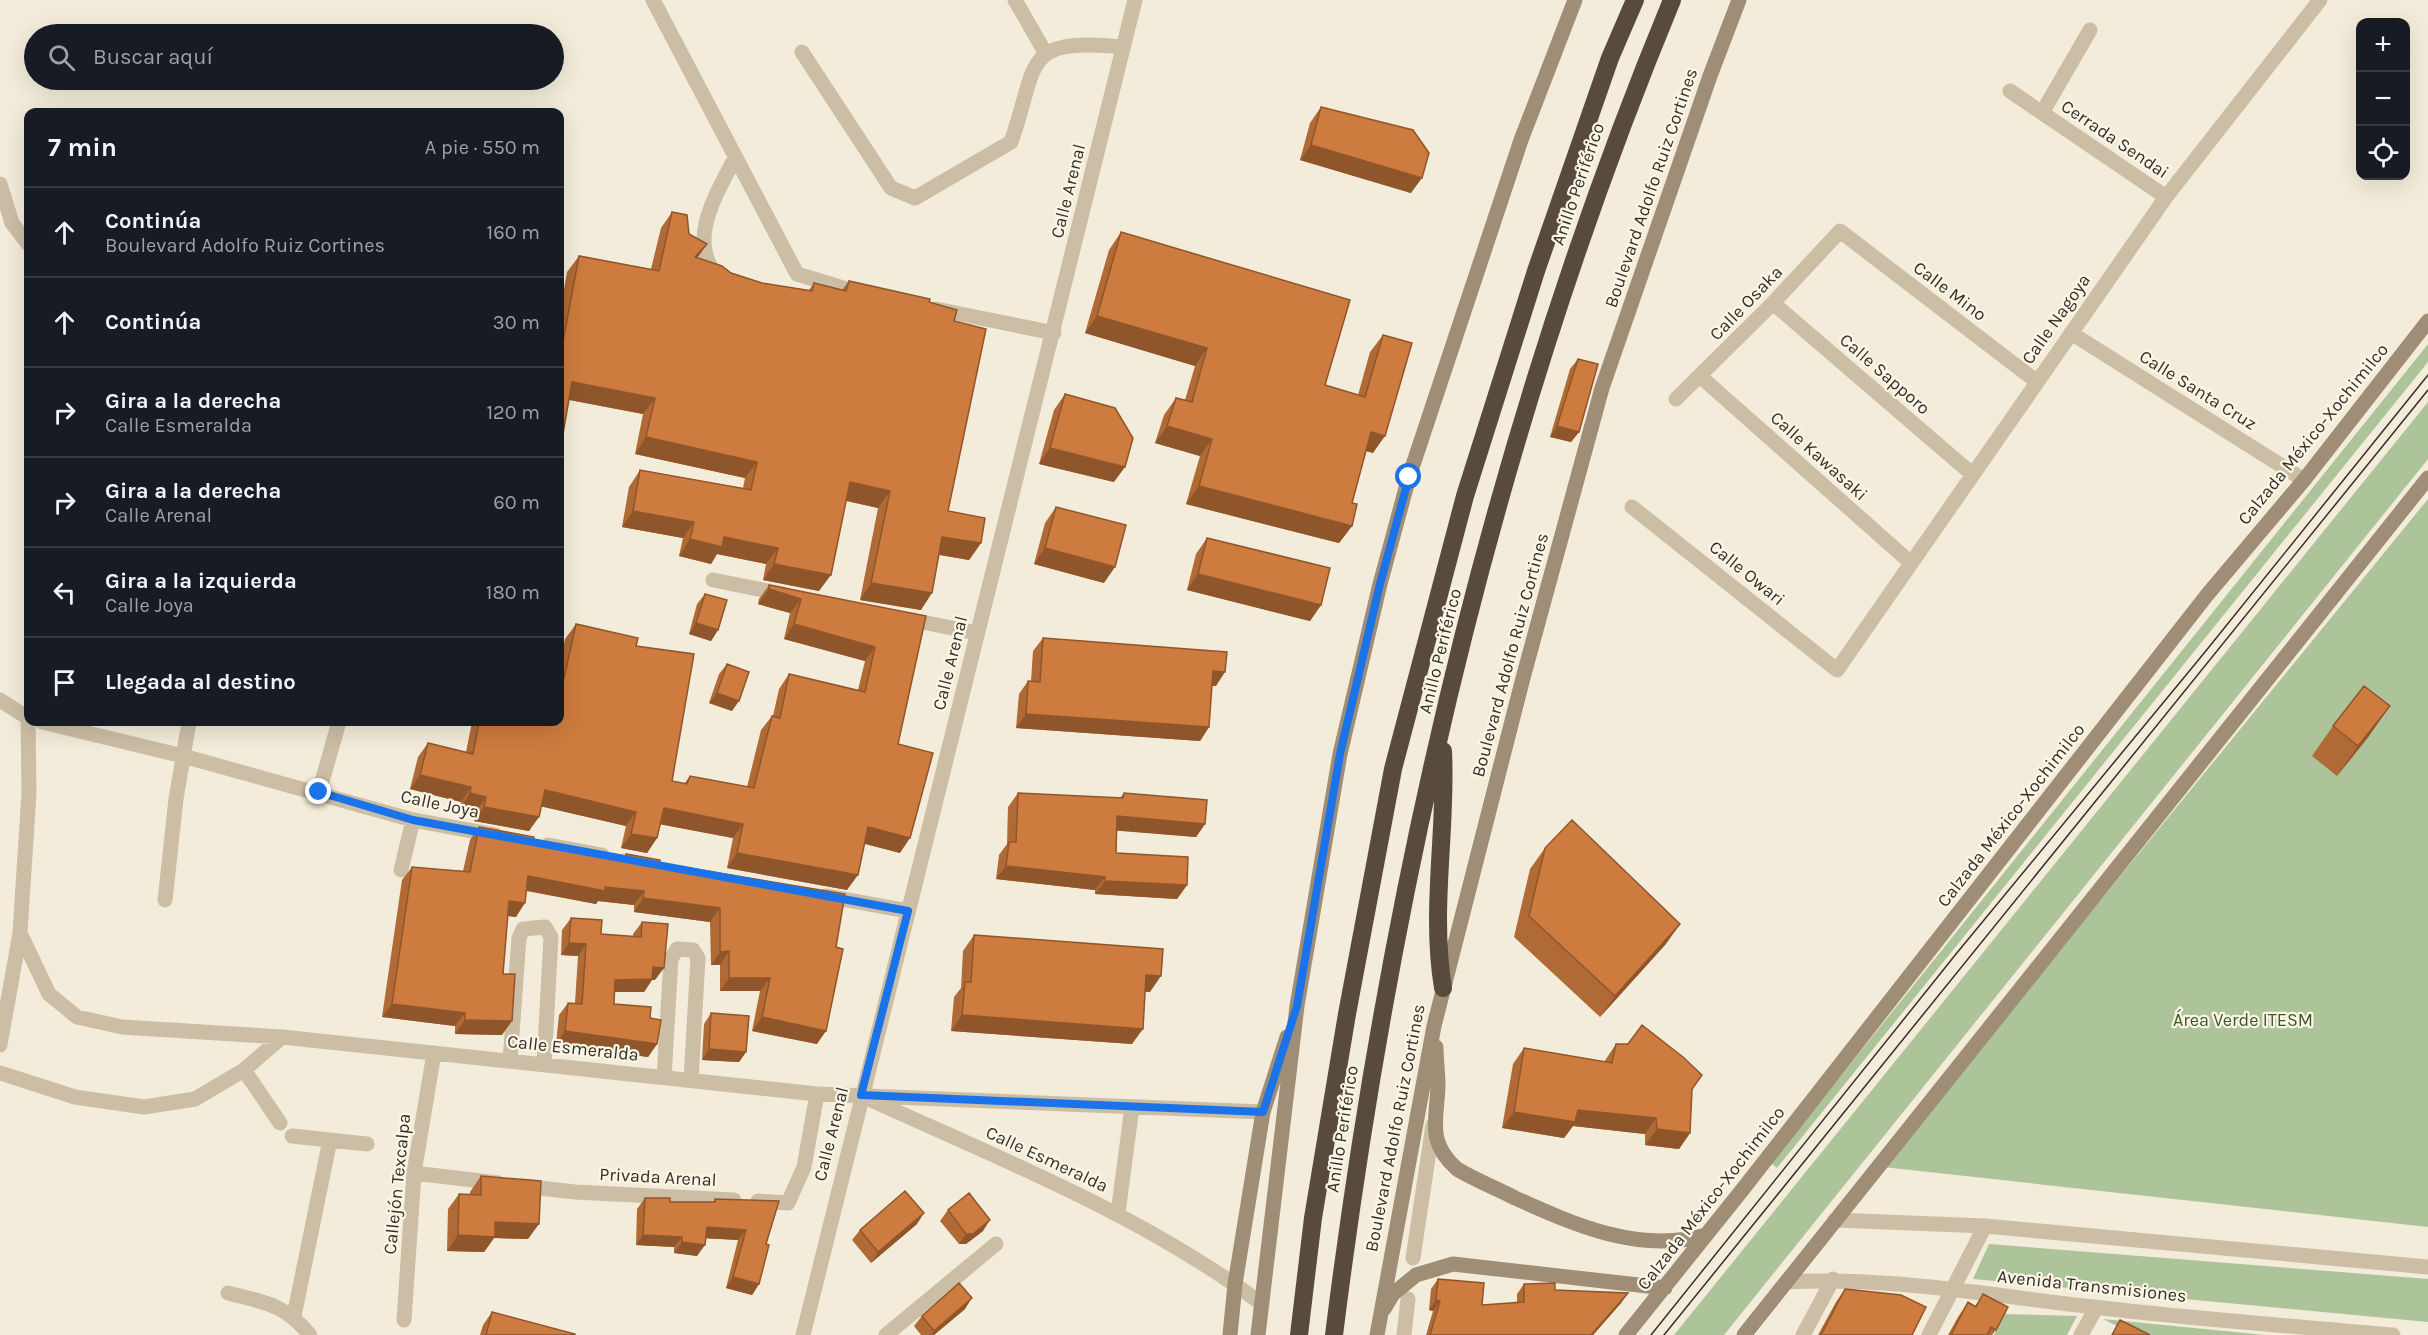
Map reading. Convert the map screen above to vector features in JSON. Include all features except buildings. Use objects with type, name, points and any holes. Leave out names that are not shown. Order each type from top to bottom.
[{"type":"highway","name":"Anillo Periférico","points":[[1299,1335],[1313,1218],[1347,1014],[1396,757],[1465,496],[1529,294],[1610,58],[1635,0]]},
{"type":"highway","name":"Anillo Periférico","points":[[1334,1335],[1349,1221],[1383,1011],[1442,727],[1510,464],[1544,355],[1627,108],[1672,0]]},
{"type":"highway","points":[[1442,727],[1444,821],[1436,928],[1443,988]]},
{"type":"main road","points":[[1258,1335],[1297,1006],[1340,754],[1380,584],[1409,477],[1521,140],[1575,0]]},
{"type":"main road","name":"Boulevard Adolfo Ruiz Cortines","points":[[1378,1327],[1434,1026],[1523,678],[1602,388],[1710,76],[1739,0]]},
{"type":"main road","name":"Calzada México-Xochimilco","points":[[1626,1335],[2207,595],[2304,480],[2428,321]]},
{"type":"main road","points":[[1744,1335],[2428,478]]},
{"type":"main road","points":[[1230,1335],[1235,1284],[1263,1112],[1297,1006]]},
{"type":"main road","points":[[1434,1026],[1438,1085],[1433,1122],[1438,1145],[1457,1169],[1574,1225],[1644,1240],[1673,1241],[1706,1235]]},
{"type":"main road","points":[[1378,1327],[1393,1294],[1416,1275],[1440,1266],[1467,1264],[1665,1288]]},
{"type":"street","points":[[653,0],[796,274],[882,298]]},
{"type":"street","points":[[1016,0],[1046,54]]},
{"type":"street","name":"Calle Arenal","points":[[803,1335],[1135,0]]},
{"type":"street","name":"Calle Nagoya","points":[[1837,670],[2166,197],[2320,0]]},
{"type":"street","name":"Cerrada Sendai","points":[[2042,113],[2090,30]]},
{"type":"street","points":[[802,52],[891,188],[915,198],[1011,142],[1030,72],[1040,57],[1063,46],[1084,43],[1123,47]]},
{"type":"street","name":"Cerrada Sendai","points":[[2010,91],[2166,197]]},
{"type":"street","points":[[733,284],[723,280],[708,266],[704,240],[707,215],[735,158]]},
{"type":"street","points":[[0,184],[12,223],[24,239]]},
{"type":"street","name":"Calle Osaka","points":[[1676,399],[1701,377],[1840,231]]},
{"type":"street","name":"Calle Mino","points":[[1840,231],[2036,381]]},
{"type":"street","points":[[799,289],[814,280]]},
{"type":"street","name":"Calle Sapporo","points":[[1773,303],[1972,474]]},
{"type":"street","points":[[916,305],[1054,333]]},
{"type":"street","name":"Calle Santa Cruz","points":[[2071,333],[2304,480]]},
{"type":"street","name":"Calle Kawasaki","points":[[1701,377],[1911,563]]},
{"type":"street","name":"Calle Owari","points":[[1632,507],[1837,670]]},
{"type":"street","points":[[712,580],[793,596]]},
{"type":"street","points":[[897,617],[977,633]]},
{"type":"street","points":[[0,700],[24,715]]},
{"type":"street","points":[[0,1045],[20,933],[29,793],[28,726]]},
{"type":"street","name":"Calle Joya","points":[[59,726],[319,792],[413,820],[508,838]]},
{"type":"street","points":[[165,900],[188,726]]},
{"type":"street","points":[[319,792],[338,726]]},
{"type":"street","points":[[401,870],[413,820]]},
{"type":"street","points":[[531,842],[614,857]]},
{"type":"street","points":[[813,894],[908,911]]},
{"type":"street","points":[[510,1061],[519,938],[523,929],[545,927],[551,937],[544,1065]]},
{"type":"street","name":"Calle Esmeralda","points":[[20,933],[49,994],[77,1017],[122,1027],[282,1037],[817,1094],[1263,1112]]},
{"type":"street","points":[[664,1078],[671,959],[677,949],[693,950],[698,958],[691,1080]]},
{"type":"street","points":[[0,1073],[75,1096],[144,1107],[195,1099],[244,1070],[282,1037]]},
{"type":"street","name":"Callejón Texcalpa","points":[[404,1320],[414,1173],[434,1053]]},
{"type":"street","points":[[244,1070],[280,1123]]},
{"type":"street","name":"Privada Arenal","points":[[414,1173],[575,1192],[788,1203],[804,1167],[817,1094]]},
{"type":"street","name":"Calle Esmeralda","points":[[861,1095],[1118,1213],[1235,1284],[1262,1304]]},
{"type":"street","name":"Calle Esmeralda","points":[[1118,1213],[1132,1107]]},
{"type":"street","points":[[1413,1258],[1433,1122]]},
{"type":"street","points":[[292,1136],[367,1144]]},
{"type":"street","points":[[294,1316],[330,1140]]},
{"type":"street","points":[[1835,1220],[1985,1226],[2428,1267]]},
{"type":"street","points":[[1929,1335],[1985,1226]]},
{"type":"street","points":[[886,1335],[996,1244]]},
{"type":"street","points":[[1803,1335],[1833,1280]]},
{"type":"street","name":"Avenida Transmisiones","points":[[1786,1282],[1833,1280],[1954,1290],[2096,1308],[2394,1335]]},
{"type":"street","points":[[228,1293],[276,1305],[294,1316],[310,1335]]},
{"type":"street","points":[[1404,1335],[1408,1299]]},
{"type":"street","points":[[2081,1335],[2096,1308]]},
{"type":"green space","points":[[2428,344],[2428,362],[1777,1168],[1771,1163]]},
{"type":"green space","points":[[2428,402],[2428,459],[1724,1335],[1674,1335]]},
{"type":"green space","name":"Área Verde ITESM","points":[[2428,499],[2428,1227],[1883,1167]]},
{"type":"green space","points":[[1989,1244],[2428,1279],[2428,1322],[1973,1279]]},
{"type":"green space","points":[[2003,1314],[2077,1316],[2067,1335],[1994,1335]]},
{"type":"green space","points":[[2103,1319],[2265,1335],[2135,1335]]},
{"type":"tram line","points":[[1651,1335],[1956,954],[2205,652],[2428,375]]},
{"type":"tram line","points":[[1664,1335],[2428,390]]},
{"type":"route","points":[[319,792],[413,820],[908,911],[861,1095],[1263,1112],[1297,1006],[1340,754],[1380,584],[1409,477]]}]
